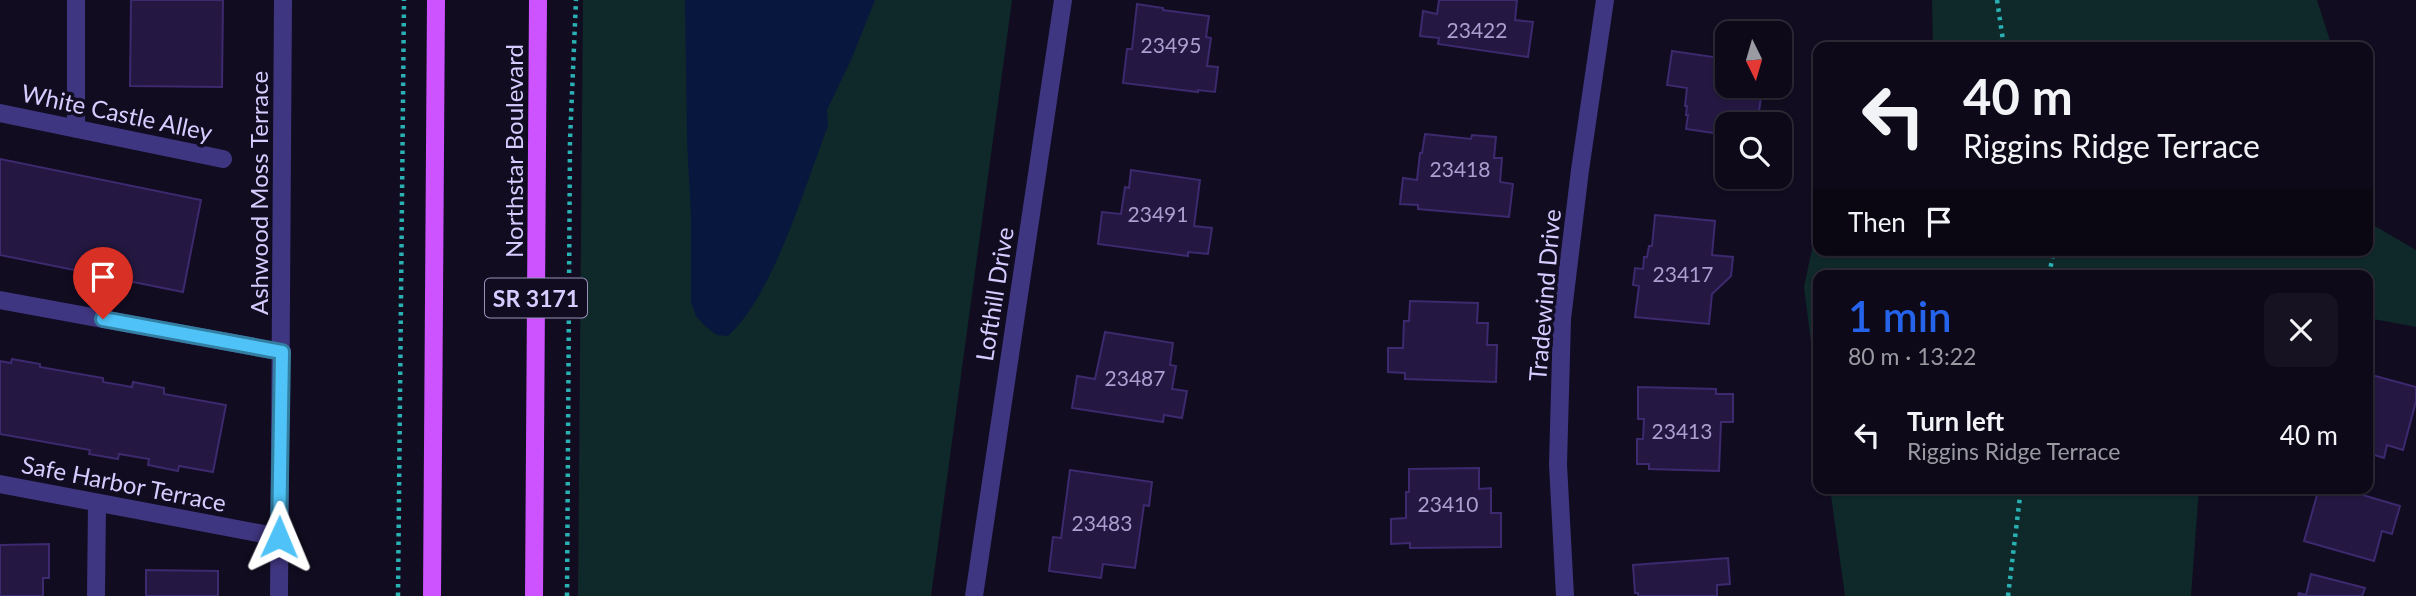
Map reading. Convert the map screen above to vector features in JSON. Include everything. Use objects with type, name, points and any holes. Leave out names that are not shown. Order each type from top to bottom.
[{"type":"main road","points":[[432,596],[436,0]]},
{"type":"main road","name":"Northstar Boulevard","points":[[534,596],[538,0]]},
{"type":"street","points":[[76,0],[76,129]]},
{"type":"street","name":"Ashwood Moss Terrace","points":[[279,596],[283,0]]},
{"type":"street","name":"Lofthill Drive","points":[[974,596],[1063,0]]},
{"type":"street","name":"Tradewind Drive","points":[[1565,596],[1558,464],[1562,319],[1605,0]]},
{"type":"street","name":"White Castle Alley","points":[[0,113],[223,159]]},
{"type":"street","points":[[0,300],[282,352]]},
{"type":"street","name":"Safe Harbor Terrace","points":[[0,484],[279,537]]},
{"type":"street","points":[[96,596],[97,503]]},
{"type":"path","points":[[398,596],[404,0]]},
{"type":"path","points":[[567,596],[570,140],[576,0]]},
{"type":"path","points":[[1997,0],[2003,42]]},
{"type":"path","points":[[2008,596],[2020,494]]},
{"type":"green space","points":[[583,0],[1012,0],[931,596],[578,596]]},
{"type":"green space","points":[[1932,0],[2317,0],[2330,42],[1933,42]]},
{"type":"green space","points":[[2373,225],[2416,250],[2416,327],[2373,319],[2373,270],[1813,270],[1813,358],[1804,287],[1813,245],[1813,256],[2373,256]]},
{"type":"green space","points":[[1831,494],[2199,494],[2191,596],[1845,596]]},
{"type":"water","points":[[685,0],[875,0],[827,110],[828,126],[774,267],[745,317],[728,336],[717,335],[706,327],[696,316],[691,302]]},
{"type":"building","points":[[131,0],[223,0],[222,87],[130,86]]},
{"type":"building","points":[[1439,0],[1517,0],[1515,20],[1533,22],[1528,57],[1438,44],[1439,38],[1420,36],[1423,11],[1437,14]]},
{"type":"building","points":[[1137,4],[1209,16],[1206,37],[1211,38],[1207,66],[1218,67],[1215,92],[1123,83],[1127,49],[1132,49]]},
{"type":"building","points":[[1672,51],[1715,57],[1715,98],[1761,98],[1759,112],[1715,112],[1715,133],[1686,129],[1687,88],[1667,85]]},
{"type":"building","points":[[1425,134],[1471,139],[1472,135],[1496,137],[1494,158],[1502,158],[1500,182],[1513,184],[1509,217],[1418,209],[1418,205],[1400,204],[1403,178],[1417,180]]},
{"type":"building","points":[[0,159],[201,200],[183,292],[0,255]]},
{"type":"building","points":[[1131,170],[1200,180],[1194,226],[1212,228],[1208,254],[1188,252],[1188,256],[1098,244],[1102,212],[1121,214]]},
{"type":"building","points":[[1655,215],[1715,221],[1712,255],[1733,257],[1731,276],[1712,294],[1709,324],[1635,317],[1639,286],[1633,285],[1635,268],[1643,269],[1644,257],[1647,257],[1649,246],[1652,246]]},
{"type":"building","points":[[1410,301],[1478,303],[1477,323],[1488,323],[1487,345],[1497,345],[1496,382],[1405,379],[1405,373],[1388,372],[1388,348],[1403,348],[1404,321],[1409,321]]},
{"type":"building","points":[[1105,332],[1173,343],[1170,365],[1176,366],[1172,389],[1187,391],[1182,418],[1164,415],[1163,422],[1072,408],[1077,376],[1095,379]]},
{"type":"building","points":[[12,359],[40,364],[40,367],[103,378],[103,382],[132,387],[133,382],[164,388],[164,394],[226,405],[213,472],[179,466],[178,471],[148,465],[149,459],[119,454],[118,459],[89,454],[90,450],[0,434],[0,361],[11,363]]},
{"type":"building","points":[[2373,375],[2416,387],[2416,401],[2403,450],[2387,445],[2384,458],[2373,455]]},
{"type":"building","points":[[1638,387],[1716,389],[1716,394],[1733,394],[1733,422],[1721,422],[1719,471],[1649,469],[1649,464],[1637,464],[1637,439],[1643,439],[1644,419],[1638,419]]},
{"type":"building","points":[[1479,468],[1479,489],[1491,488],[1491,513],[1501,513],[1501,547],[1410,548],[1410,543],[1391,544],[1391,519],[1406,518],[1409,469]]},
{"type":"building","points":[[1070,470],[1152,482],[1149,506],[1144,505],[1135,568],[1103,564],[1101,578],[1049,571],[1053,537],[1061,538]]},
{"type":"building","points":[[2317,494],[2359,494],[2400,506],[2392,534],[2382,531],[2374,561],[2304,541]]},
{"type":"building","points":[[49,544],[49,578],[43,578],[43,596],[0,596],[0,545]]},
{"type":"building","points":[[1728,558],[1730,584],[1717,585],[1717,596],[1638,596],[1638,593],[1635,593],[1633,565]]},
{"type":"building","points":[[146,570],[218,571],[218,596],[146,596]]},
{"type":"building","points":[[2311,574],[2365,588],[2362,596],[2298,596],[2299,593],[2306,595]]},
{"type":"route","points":[[103,319],[282,352],[279,537]]}]
